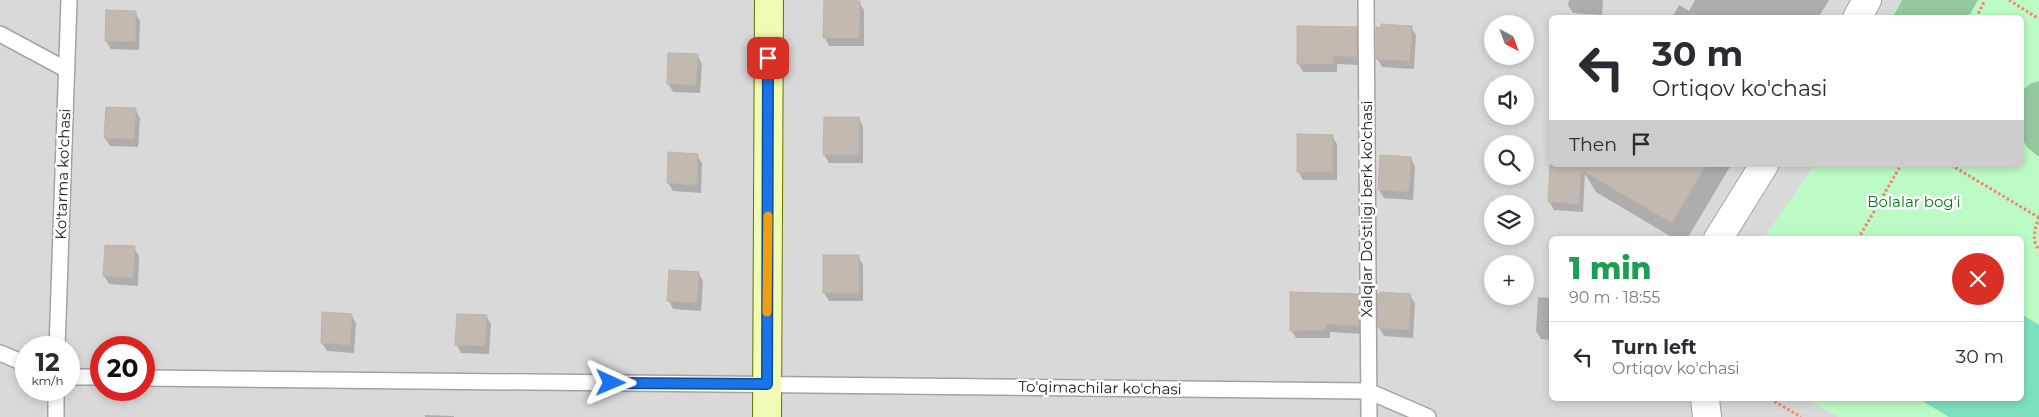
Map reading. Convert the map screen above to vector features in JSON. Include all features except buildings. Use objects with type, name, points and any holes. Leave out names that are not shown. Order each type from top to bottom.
[{"type":"street","points":[[767,417],[769,0]]},
{"type":"street","points":[[1858,15],[1867,0]]},
{"type":"street","points":[[1720,236],[1763,167]]},
{"type":"street","points":[[1705,401],[1707,417]]},
{"type":"lane","name":"Ko'tarma ko'chasi","points":[[57,336],[69,0]]},
{"type":"lane","name":"Xalqlar Do'stligi berk ko'chasi","points":[[1366,0],[1368,417]]},
{"type":"lane","points":[[0,34],[67,70]]},
{"type":"lane","points":[[0,353],[15,359]]},
{"type":"lane","name":"To'qimachilar ko'chasi","points":[[155,378],[1368,391],[1428,417]]},
{"type":"lane","points":[[56,401],[56,417]]},
{"type":"path","points":[[1978,15],[1985,0]]},
{"type":"path","points":[[2009,0],[2039,19]]},
{"type":"path","points":[[1860,236],[1900,167]]},
{"type":"path","points":[[1954,167],[2039,217],[2033,232],[2036,247],[2039,250]]},
{"type":"path","points":[[1774,401],[1802,417]]},
{"type":"shaded area","points":[[0,0],[2039,0],[2039,417],[0,417]]},
{"type":"green space","name":"Bolalar bog'i","points":[[1901,0],[2039,0],[2039,417],[1838,417],[1810,401],[2024,401],[2024,236],[1765,236],[1813,167],[2024,167],[2024,15],[1891,15]]},
{"type":"green space","points":[[2024,316],[2039,325],[2039,417],[1949,417],[1922,401],[2024,401]]},
{"type":"slow traffic","points":[[767,312],[768,216]]},
{"type":"route","points":[[611,383],[767,384],[768,58]]}]
